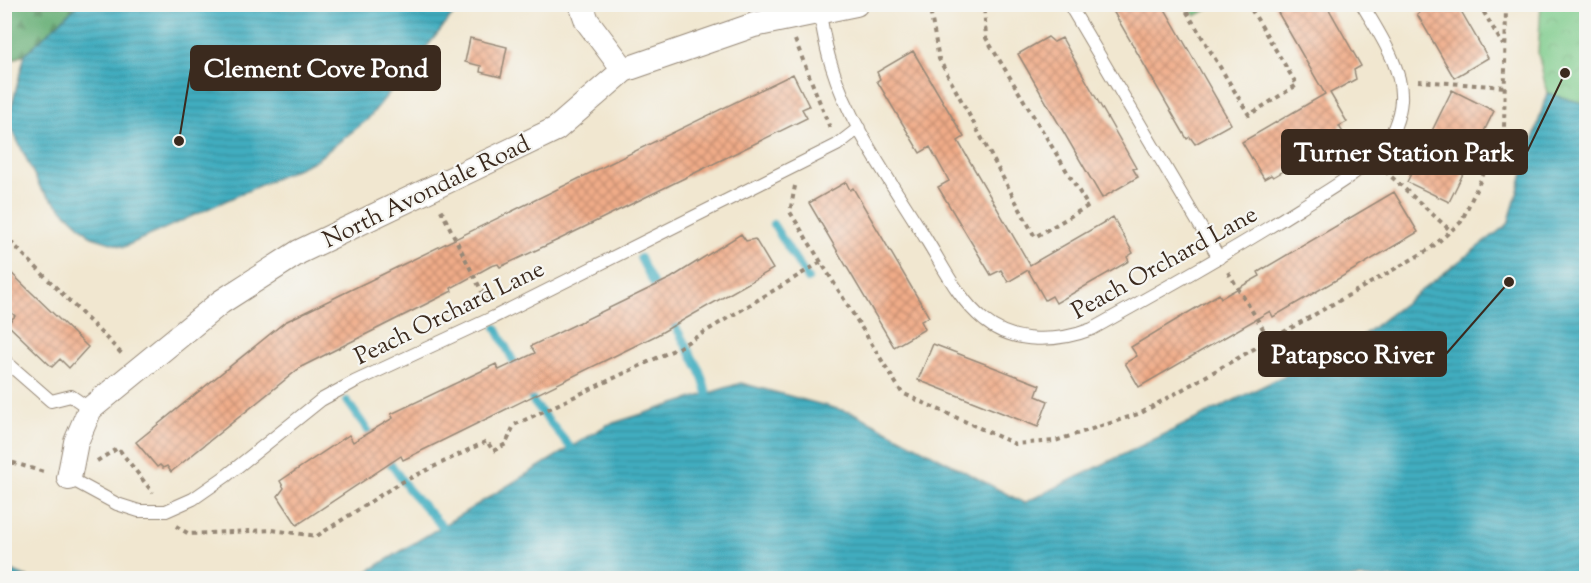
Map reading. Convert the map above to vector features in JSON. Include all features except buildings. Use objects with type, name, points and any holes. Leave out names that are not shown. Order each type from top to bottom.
[{"type":"street","points":[[581,4],[587,21],[624,70]]},
{"type":"street","name":"North Avondale Road","points":[[69,478],[76,442],[90,409],[221,302],[299,252],[556,129],[624,70],[674,51],[790,16],[856,4]]},
{"type":"lane","points":[[1069,4],[1219,258]]},
{"type":"lane","name":"Peach Orchard Lane","points":[[819,10],[831,64],[859,128],[958,292],[984,320],[1007,332],[1038,339],[1070,338],[1092,329],[1219,258],[1338,184],[1381,150],[1392,135],[1401,103],[1399,80],[1388,51],[1362,4]]},
{"type":"lane","name":"Peach Orchard Lane","points":[[69,478],[117,504],[139,511],[166,511],[193,499],[243,465],[321,400],[494,317],[837,145],[859,128]]},
{"type":"lane","points":[[4,360],[51,401],[71,396],[90,409]]},
{"type":"path","points":[[929,4],[939,59],[1035,237],[1088,206],[986,38],[984,4]]},
{"type":"path","points":[[1182,4],[1249,115],[1297,85],[1248,4]]},
{"type":"path","points":[[1479,4],[1504,47]]},
{"type":"path","points":[[805,181],[795,186],[790,212],[902,393],[1015,444],[1055,441],[1141,413],[1430,249],[1461,222],[1504,130],[1507,87],[1504,47],[1506,4]]},
{"type":"path","points":[[790,16],[796,44],[837,145]]},
{"type":"path","points":[[1399,80],[1507,87]]},
{"type":"path","points":[[1371,158],[1451,231]]},
{"type":"path","points":[[430,188],[494,317]]},
{"type":"path","points":[[4,235],[139,371]]},
{"type":"path","points":[[1219,258],[1270,340]]},
{"type":"path","points":[[4,460],[69,478],[118,448],[177,528],[189,534],[272,531],[317,536],[398,484],[487,441],[493,451],[506,444],[514,425],[534,415],[549,411],[678,348],[821,262]]},
{"type":"green space","points":[[5,5],[79,5],[25,54],[5,63]]},
{"type":"green space","points":[[1188,5],[1215,5],[1195,16]]},
{"type":"green space","points":[[1541,5],[1586,5],[1586,104],[1547,93],[1538,53]]},
{"type":"water","points":[[79,4],[461,5],[367,120],[316,160],[124,247],[92,237],[41,189],[8,121],[25,54]]},
{"type":"water","points":[[1547,93],[1586,104],[1586,578],[357,578],[607,425],[741,383],[856,414],[1024,503],[1355,341],[1508,224]]},
{"type":"water","points":[[5,567],[29,578],[5,578]]},
{"type":"waterway","points":[[773,224],[808,279]]},
{"type":"waterway","points":[[640,258],[659,294]]},
{"type":"waterway","points":[[671,318],[700,371],[707,393]]},
{"type":"waterway","points":[[496,328],[519,372]]},
{"type":"waterway","points":[[527,388],[534,403],[571,448]]},
{"type":"waterway","points":[[347,401],[374,439]]},
{"type":"waterway","points":[[386,457],[409,490],[442,526]]},
{"type":"place","name":"Turner Station Park","points":[[1565,73]]},
{"type":"place","name":"Clement Cove Pond","points":[[179,141]]},
{"type":"place","name":"Patapsco River","points":[[1509,282]]}]
